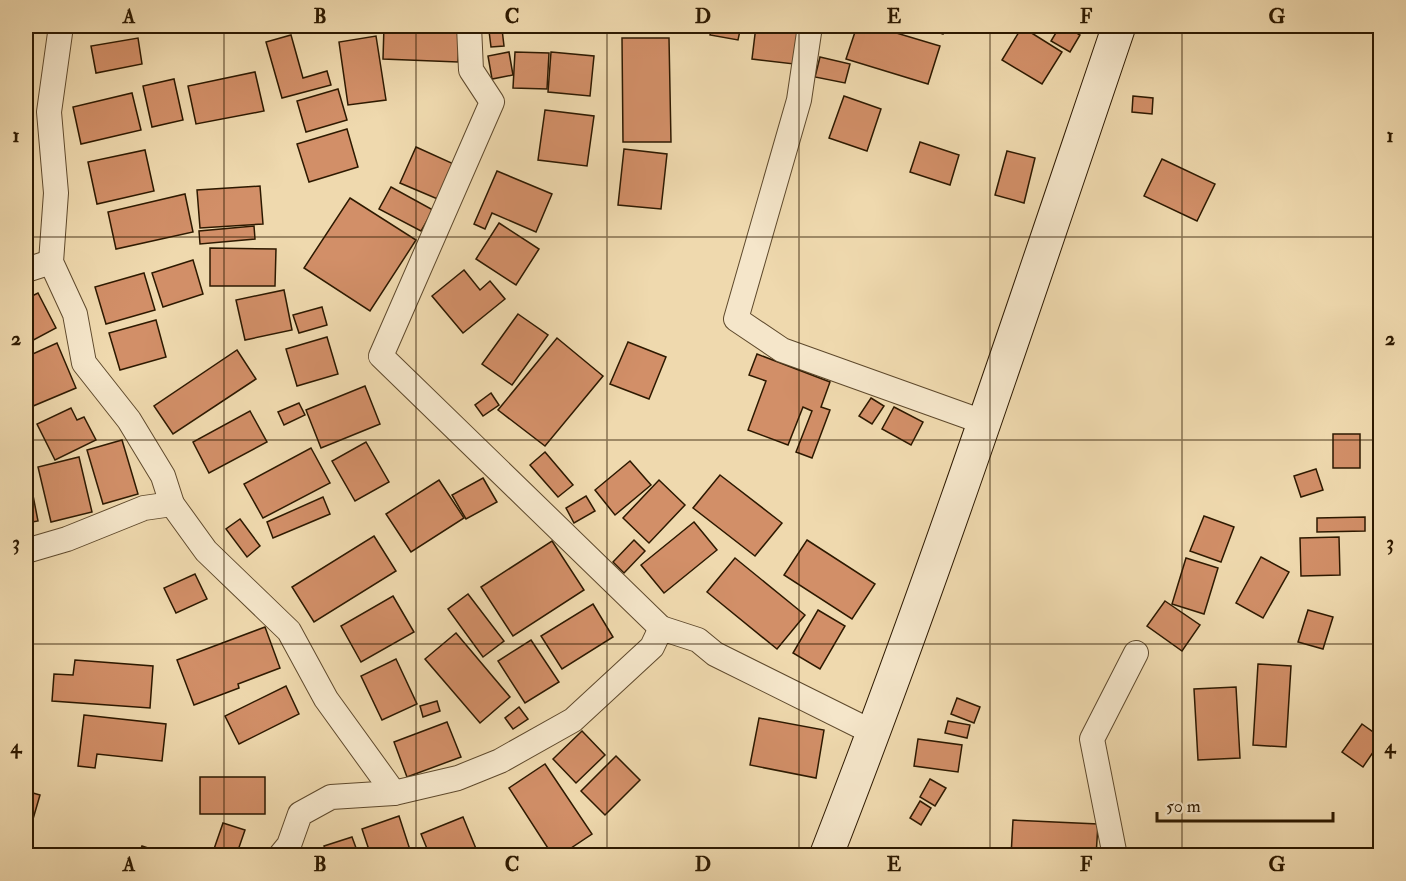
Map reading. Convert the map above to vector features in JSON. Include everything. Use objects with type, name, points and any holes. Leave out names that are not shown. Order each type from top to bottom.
[{"type":"main road","points":[[826,855],[874,733],[1119,26]]},
{"type":"street","points":[[61,26],[49,112],[56,193],[51,261],[75,314],[84,363],[129,420],[164,476],[172,504],[206,551],[289,631],[326,699],[394,793]]},
{"type":"street","points":[[469,26],[471,70],[492,102],[381,356],[661,628],[698,640],[715,654],[874,733]]},
{"type":"street","points":[[810,26],[799,100],[736,319],[782,350],[983,422]]},
{"type":"street","points":[[26,270],[51,261]]},
{"type":"street","points":[[26,551],[67,539],[144,508],[172,504]]},
{"type":"street","points":[[280,855],[289,845],[300,814],[331,796],[394,793],[482,770],[573,720],[652,647],[661,628]]},
{"type":"street","points":[[1115,855],[1092,739],[1136,653]]},
{"type":"building","points":[[384,26],[460,26],[458,62],[383,59]]},
{"type":"building","points":[[712,26],[741,26],[738,40],[710,35]]},
{"type":"building","points":[[756,26],[799,26],[794,64],[752,59]]},
{"type":"building","points":[[857,26],[873,26],[940,46],[928,84],[846,59]]},
{"type":"building","points":[[919,26],[945,26],[943,34]]},
{"type":"building","points":[[1060,26],[1065,26],[1080,35],[1070,52],[1051,41]]},
{"type":"building","points":[[1022,27],[1062,52],[1042,84],[1002,60]]},
{"type":"building","points":[[502,29],[504,46],[491,47],[489,31]]},
{"type":"building","points":[[291,35],[303,78],[327,71],[331,85],[282,98],[266,42]]},
{"type":"building","points":[[376,36],[386,100],[348,105],[339,42]]},
{"type":"building","points":[[138,38],[142,64],[96,73],[91,46]]},
{"type":"building","points":[[622,38],[669,38],[671,142],[623,142]]},
{"type":"building","points":[[509,52],[513,75],[492,79],[488,56]]},
{"type":"building","points":[[515,52],[549,53],[547,89],[513,88]]},
{"type":"building","points":[[551,52],[594,56],[590,96],[548,92]]},
{"type":"building","points":[[820,57],[850,64],[845,83],[815,77]]},
{"type":"building","points":[[255,72],[264,111],[196,124],[188,86]]},
{"type":"building","points":[[174,79],[183,120],[152,127],[143,86]]},
{"type":"building","points":[[338,89],[347,120],[306,132],[297,101]]},
{"type":"building","points":[[132,93],[141,130],[81,144],[73,107]]},
{"type":"building","points":[[844,96],[881,109],[867,151],[829,138]]},
{"type":"building","points":[[1133,96],[1153,98],[1152,114],[1132,112]]},
{"type":"building","points":[[26,103],[29,169],[26,169]]},
{"type":"building","points":[[545,110],[594,116],[587,166],[538,160]]},
{"type":"building","points":[[347,129],[358,167],[309,182],[297,144]]},
{"type":"building","points":[[920,142],[959,155],[950,185],[910,172]]},
{"type":"building","points":[[416,147],[456,165],[440,200],[400,183]]},
{"type":"building","points":[[624,149],[667,154],[661,209],[618,205]]},
{"type":"building","points":[[145,150],[154,191],[97,204],[88,162]]},
{"type":"building","points":[[1007,151],[1035,158],[1024,203],[995,195]]},
{"type":"building","points":[[1162,159],[1215,184],[1197,221],[1144,196]]},
{"type":"building","points":[[497,171],[552,194],[536,232],[492,213],[485,229],[474,224]]},
{"type":"building","points":[[260,186],[263,224],[200,228],[197,190]]},
{"type":"building","points":[[391,187],[433,210],[421,231],[379,209]]},
{"type":"building","points":[[185,194],[193,232],[116,249],[108,212]]},
{"type":"building","points":[[350,198],[416,240],[370,311],[304,268]]},
{"type":"building","points":[[499,223],[539,249],[516,285],[476,259]]},
{"type":"building","points":[[254,226],[255,239],[200,244],[199,231]]},
{"type":"building","points":[[210,248],[276,249],[275,286],[210,286]]},
{"type":"building","points":[[193,260],[203,294],[163,307],[152,273]]},
{"type":"building","points":[[464,270],[480,290],[490,281],[505,299],[463,333],[432,296]]},
{"type":"building","points":[[144,273],[155,310],[106,324],[95,287]]},
{"type":"building","points":[[284,290],[292,330],[245,340],[236,300]]},
{"type":"building","points":[[38,293],[56,328],[26,344],[26,299]]},
{"type":"building","points":[[322,307],[327,325],[299,333],[293,315]]},
{"type":"building","points":[[518,314],[548,335],[512,385],[482,364]]},
{"type":"building","points":[[156,320],[166,357],[120,370],[109,333]]},
{"type":"building","points":[[327,337],[338,374],[297,386],[286,349]]},
{"type":"building","points":[[557,338],[603,376],[545,446],[498,410]]},
{"type":"building","points":[[628,342],[666,357],[649,399],[610,384]]},
{"type":"building","points":[[57,343],[76,388],[26,409],[26,357]]},
{"type":"building","points":[[237,350],[256,379],[173,434],[154,406]]},
{"type":"building","points":[[757,354],[830,382],[821,407],[830,410],[812,458],[796,452],[812,411],[803,407],[788,445],[748,430],[766,381],[749,375]]},
{"type":"building","points":[[365,386],[380,424],[321,448],[306,410]]},
{"type":"building","points":[[491,393],[499,405],[483,416],[475,405]]},
{"type":"building","points":[[871,398],[884,406],[872,424],[859,416]]},
{"type":"building","points":[[299,403],[305,415],[284,425],[278,412]]},
{"type":"building","points":[[894,407],[923,422],[911,445],[882,429]]},
{"type":"building","points":[[71,408],[77,420],[84,417],[96,440],[55,460],[37,424]]},
{"type":"building","points":[[250,411],[267,442],[209,473],[193,442]]},
{"type":"building","points":[[1333,434],[1360,434],[1360,468],[1333,468]]},
{"type":"building","points":[[122,440],[138,494],[103,504],[87,450]]},
{"type":"building","points":[[366,442],[389,482],[355,501],[332,461]]},
{"type":"building","points":[[311,448],[330,483],[263,518],[244,484]]},
{"type":"building","points":[[545,452],[573,485],[558,497],[530,465]]},
{"type":"building","points":[[79,457],[92,512],[51,522],[38,467]]},
{"type":"building","points":[[630,461],[651,485],[615,515],[595,490]]},
{"type":"building","points":[[1316,469],[1323,490],[1301,497],[1294,476]]},
{"type":"building","points":[[26,475],[29,475],[38,521],[26,523]]},
{"type":"building","points":[[720,475],[782,523],[755,556],[693,508]]},
{"type":"building","points":[[483,478],[497,502],[466,519],[452,495]]},
{"type":"building","points":[[439,480],[464,518],[411,552],[386,514]]},
{"type":"building","points":[[659,480],[685,505],[649,543],[623,518]]},
{"type":"building","points":[[586,496],[595,511],[574,523],[566,508]]},
{"type":"building","points":[[323,497],[330,514],[273,538],[267,522]]},
{"type":"building","points":[[1204,516],[1234,527],[1221,562],[1190,551]]},
{"type":"building","points":[[1365,517],[1365,531],[1317,532],[1317,518]]},
{"type":"building","points":[[240,519],[260,546],[247,557],[226,529]]},
{"type":"building","points":[[694,522],[717,550],[664,593],[641,565]]},
{"type":"building","points":[[374,536],[396,571],[314,622],[292,587]]},
{"type":"building","points":[[1339,537],[1340,575],[1301,576],[1300,538]]},
{"type":"building","points":[[634,540],[645,551],[624,573],[613,562]]},
{"type":"building","points":[[807,540],[875,584],[852,619],[784,575]]},
{"type":"building","points":[[552,541],[584,590],[513,636],[481,587]]},
{"type":"building","points":[[1261,557],[1289,572],[1263,618],[1236,603]]},
{"type":"building","points":[[735,558],[805,615],[777,649],[707,592]]},
{"type":"building","points":[[1186,558],[1218,568],[1204,614],[1172,604]]},
{"type":"building","points":[[195,574],[207,599],[176,613],[164,588]]},
{"type":"building","points":[[468,594],[504,641],[483,657],[448,609]]},
{"type":"building","points":[[393,596],[414,632],[361,662],[341,626]]},
{"type":"building","points":[[1165,601],[1200,625],[1182,651],[1147,626]]},
{"type":"building","points":[[593,604],[613,637],[562,669],[541,636]]},
{"type":"building","points":[[818,610],[845,626],[820,669],[793,653]]},
{"type":"building","points":[[1308,610],[1333,617],[1323,649],[1298,642]]},
{"type":"building","points":[[265,627],[280,668],[238,684],[239,688],[194,705],[177,660]]},
{"type":"building","points":[[456,633],[510,697],[480,723],[425,659]]},
{"type":"building","points":[[531,640],[559,682],[525,703],[498,661]]},
{"type":"building","points":[[396,659],[417,704],[382,720],[361,676]]},
{"type":"building","points":[[75,660],[153,666],[150,708],[52,701],[54,674],[73,675]]},
{"type":"building","points":[[1258,664],[1291,666],[1286,747],[1253,745]]},
{"type":"building","points":[[286,686],[299,714],[239,744],[225,716]]},
{"type":"building","points":[[1236,687],[1240,758],[1198,760],[1194,689]]},
{"type":"building","points":[[957,698],[980,707],[974,723],[951,714]]},
{"type":"building","points":[[437,701],[440,711],[423,717],[420,706]]},
{"type":"building","points":[[519,707],[528,719],[513,729],[505,718]]},
{"type":"building","points":[[84,715],[166,724],[162,761],[97,754],[95,768],[78,766]]},
{"type":"building","points":[[759,718],[824,730],[816,778],[750,765]]},
{"type":"building","points":[[948,721],[970,725],[967,738],[945,733]]},
{"type":"building","points":[[447,722],[461,757],[407,777],[394,742]]},
{"type":"building","points":[[1362,724],[1380,737],[1380,742],[1363,767],[1342,752]]},
{"type":"building","points":[[582,731],[605,755],[576,783],[553,759]]},
{"type":"building","points":[[26,735],[29,736],[26,763]]},
{"type":"building","points":[[918,739],[962,745],[958,772],[914,766]]},
{"type":"building","points":[[616,756],[640,780],[605,815],[581,791]]},
{"type":"building","points":[[545,764],[592,834],[559,856],[553,856],[509,788]]},
{"type":"building","points":[[200,777],[265,777],[265,814],[200,814]]},
{"type":"building","points":[[930,779],[946,788],[935,806],[920,797]]},
{"type":"building","points":[[26,791],[40,795],[31,826],[26,825]]},
{"type":"building","points":[[920,801],[931,808],[921,825],[910,818]]},
{"type":"building","points":[[399,816],[412,856],[371,856],[362,829]]},
{"type":"building","points":[[463,817],[479,856],[430,856],[421,834]]},
{"type":"building","points":[[1013,820],[1098,824],[1096,856],[1011,856]]},
{"type":"building","points":[[223,823],[245,830],[236,856],[214,849]]},
{"type":"building","points":[[352,837],[359,856],[328,856],[324,846]]},
{"type":"building","points":[[142,846],[172,856],[138,856]]},
{"type":"building","points":[[34,850],[60,856],[33,856]]}]
